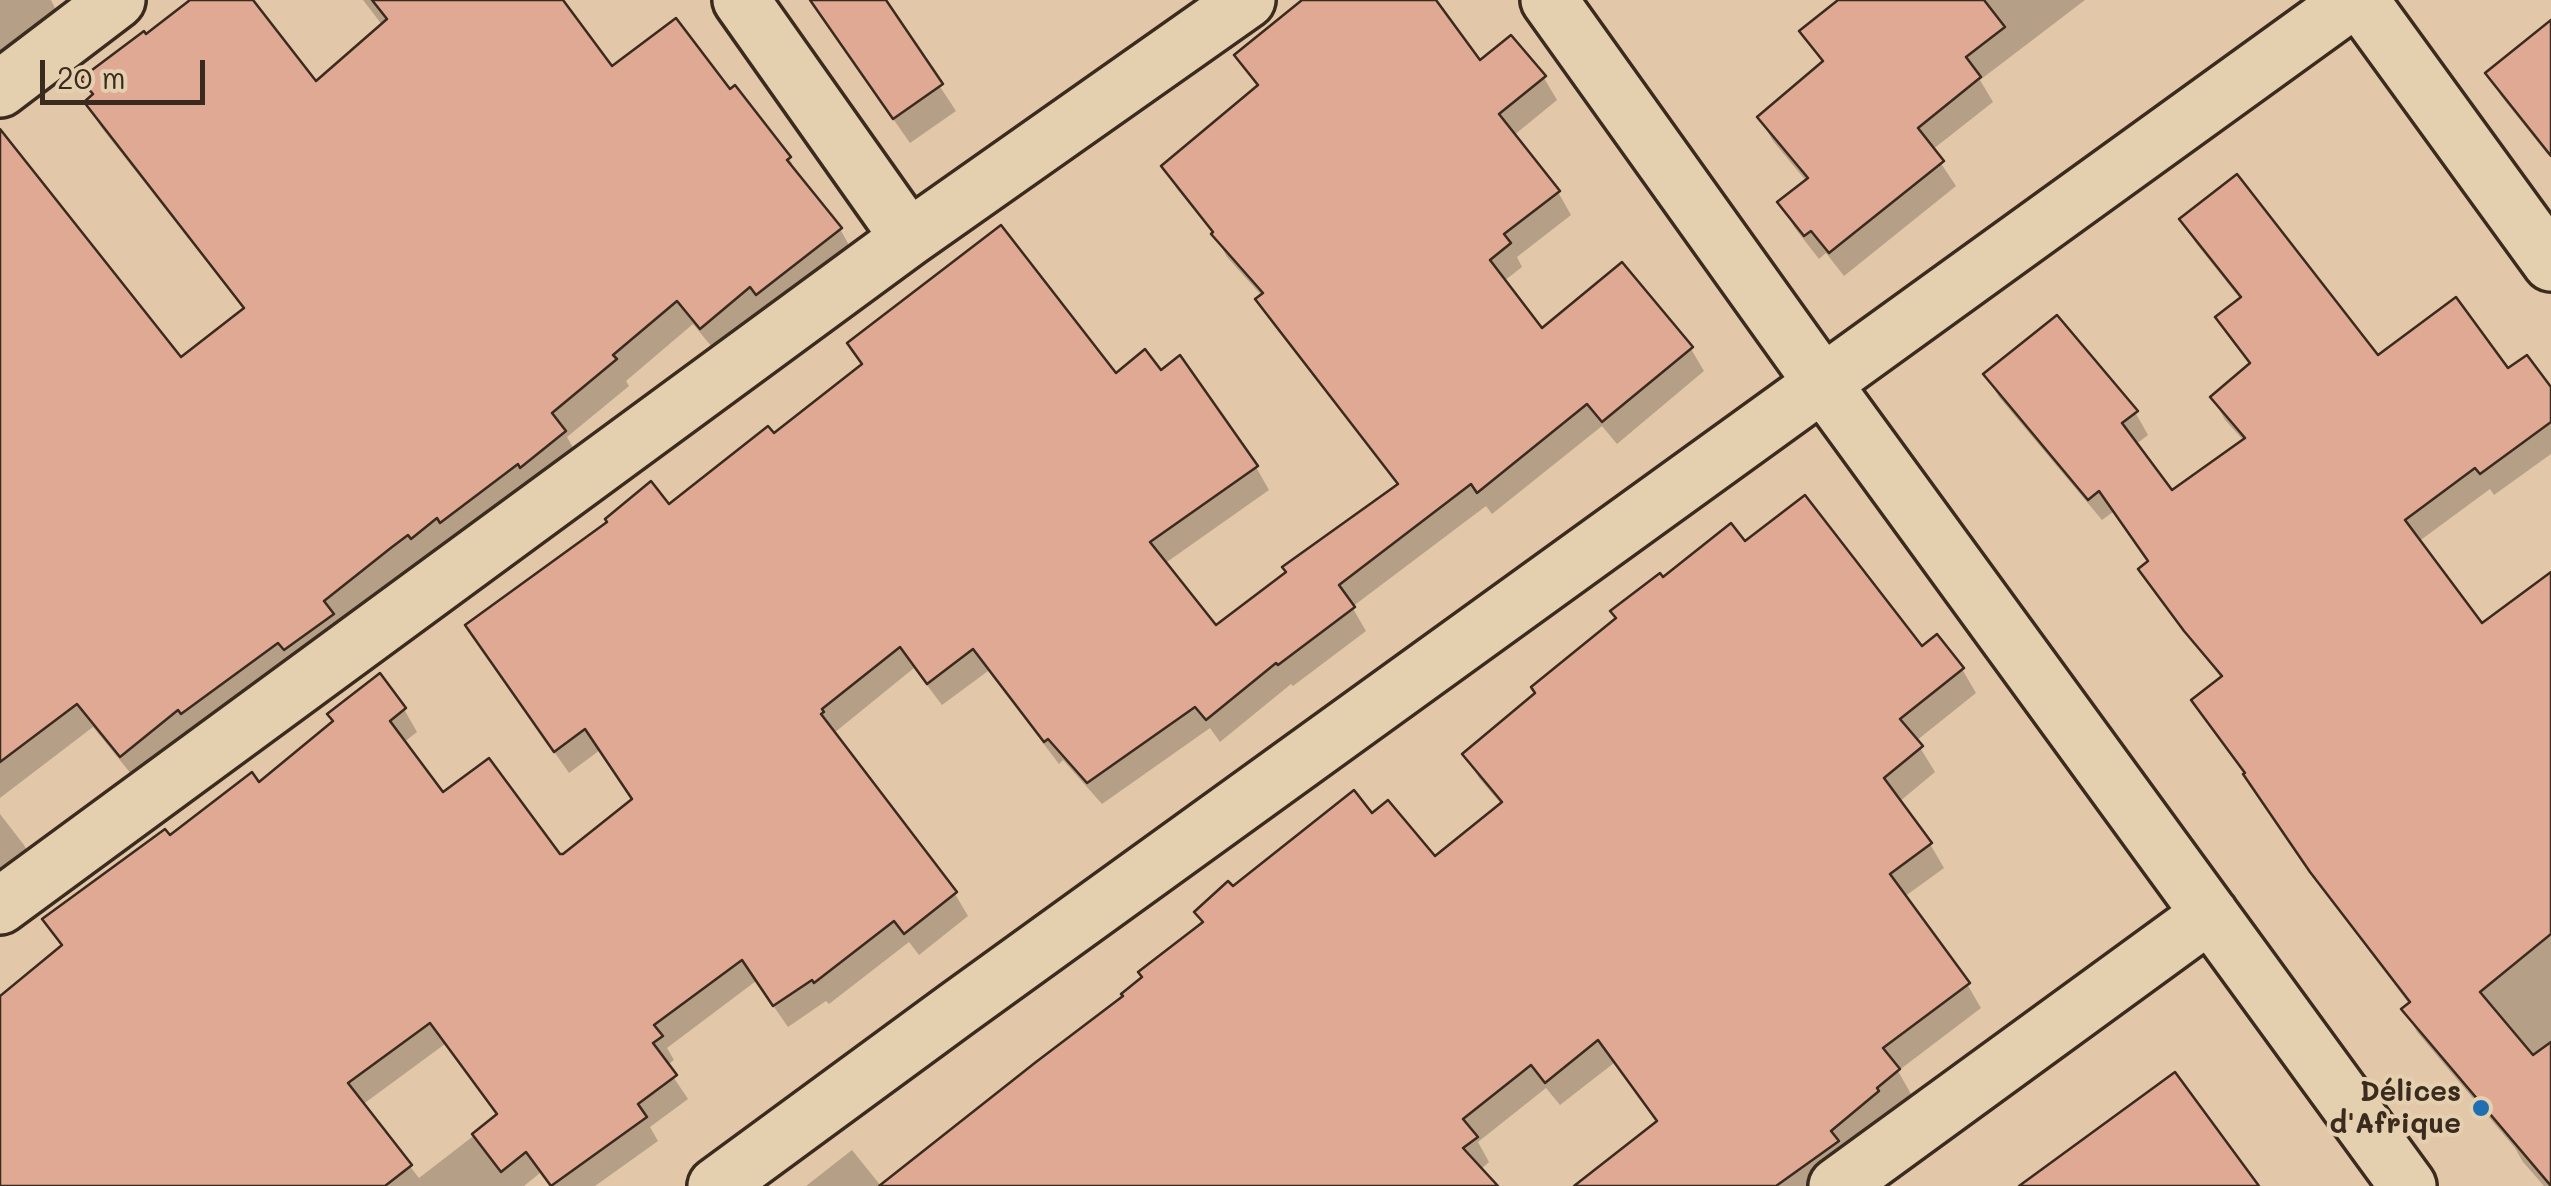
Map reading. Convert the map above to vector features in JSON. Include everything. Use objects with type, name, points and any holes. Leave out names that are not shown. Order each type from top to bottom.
[{"type":"street","points":[[0,89],[117,0]]},
{"type":"street","points":[[741,0],[909,238]]},
{"type":"street","points":[[0,906],[909,238],[1246,0]]},
{"type":"street","points":[[1549,0],[1824,385],[2408,1186]]},
{"type":"street","points":[[716,1186],[2356,0],[2551,263]]},
{"type":"street","points":[[1837,1186],[2210,914]]},
{"type":"building","points":[[190,0],[253,0],[316,81],[387,19],[372,0],[563,0],[612,66],[676,18],[730,89],[735,85],[791,157],[787,160],[842,228],[756,295],[750,287],[700,329],[677,301],[613,355],[617,359],[552,413],[566,431],[440,523],[437,518],[411,539],[408,535],[392,547],[324,601],[334,614],[284,650],[278,643],[181,714],[178,710],[120,757],[77,704],[0,762],[0,129],[181,357],[244,308],[84,102],[93,94],[80,79]]},
{"type":"building","points":[[810,0],[886,0],[943,84],[893,119]]},
{"type":"building","points":[[1302,0],[1436,0],[1480,60],[1511,35],[1546,76],[1499,114],[1560,191],[1504,234],[1511,243],[1490,260],[1542,328],[1622,262],[1693,347],[1602,422],[1587,404],[1477,493],[1471,484],[1339,585],[1355,607],[1276,663],[1206,720],[1195,707],[1087,783],[1048,739],[1044,742],[973,649],[927,684],[900,647],[822,709],[821,714],[957,892],[904,934],[894,921],[814,983],[812,980],[773,1006],[742,960],[654,1025],[663,1036],[653,1043],[677,1075],[638,1104],[647,1117],[551,1186],[526,1152],[501,1172],[472,1134],[497,1114],[430,1023],[348,1083],[412,1165],[385,1186],[0,1186],[0,996],[62,945],[42,919],[165,829],[170,835],[252,772],[259,782],[333,721],[327,714],[380,673],[406,708],[390,721],[443,792],[489,758],[563,854],[632,799],[585,729],[554,752],[465,625],[607,522],[605,519],[651,481],[669,504],[768,426],[774,433],[862,364],[847,343],[1001,225],[1116,373],[1145,349],[1161,370],[1180,355],[1258,466],[1150,542],[1216,625],[1286,572],[1282,567],[1398,484],[1255,299],[1263,293],[1211,234],[1161,166],[1258,85],[1234,55]]},
{"type":"building","points":[[1838,0],[1984,0],[2005,27],[1966,57],[1981,77],[1918,128],[1944,161],[1829,253],[1811,231],[1804,236],[1777,202],[1808,178],[1757,117],[1823,61],[1799,31]]},
{"type":"building","points":[[2551,20],[2551,156],[2485,73]]},
{"type":"building","points":[[2237,174],[2378,355],[2456,297],[2508,368],[2527,355],[2551,387],[2551,422],[2480,474],[2475,468],[2405,520],[2482,623],[2551,572],[2551,934],[2480,992],[2533,1055],[2551,1042],[2551,1186],[2401,1009],[2410,1002],[2310,872],[2191,700],[2222,676],[2138,569],[2148,561],[2099,491],[2088,500],[1983,374],[2057,315],[2138,411],[2122,423],[2172,490],[2245,438],[2210,397],[2250,363],[2215,317],[2241,297],[2179,219]]},
{"type":"building","points":[[1805,495],[1922,646],[1937,634],[1964,668],[1900,719],[1923,746],[1884,778],[1932,843],[1890,874],[1970,983],[1883,1048],[1900,1069],[1831,1131],[1839,1141],[1776,1186],[1574,1186],[1657,1121],[1598,1040],[1545,1083],[1531,1065],[1463,1119],[1478,1137],[1463,1148],[1498,1186],[879,1186],[1123,996],[1142,977],[1138,972],[1203,922],[1194,912],[1228,881],[1233,886],[1354,790],[1372,813],[1388,800],[1435,856],[1502,802],[1462,754],[1535,693],[1531,687],[1616,618],[1610,611],[1660,573],[1663,577],[1731,523],[1745,541]]},
{"type":"building","points":[[2175,1072],[2259,1186],[2019,1186]]},
{"type":"place","name":"Délices d'Afrique","points":[[2481,1108]]}]
